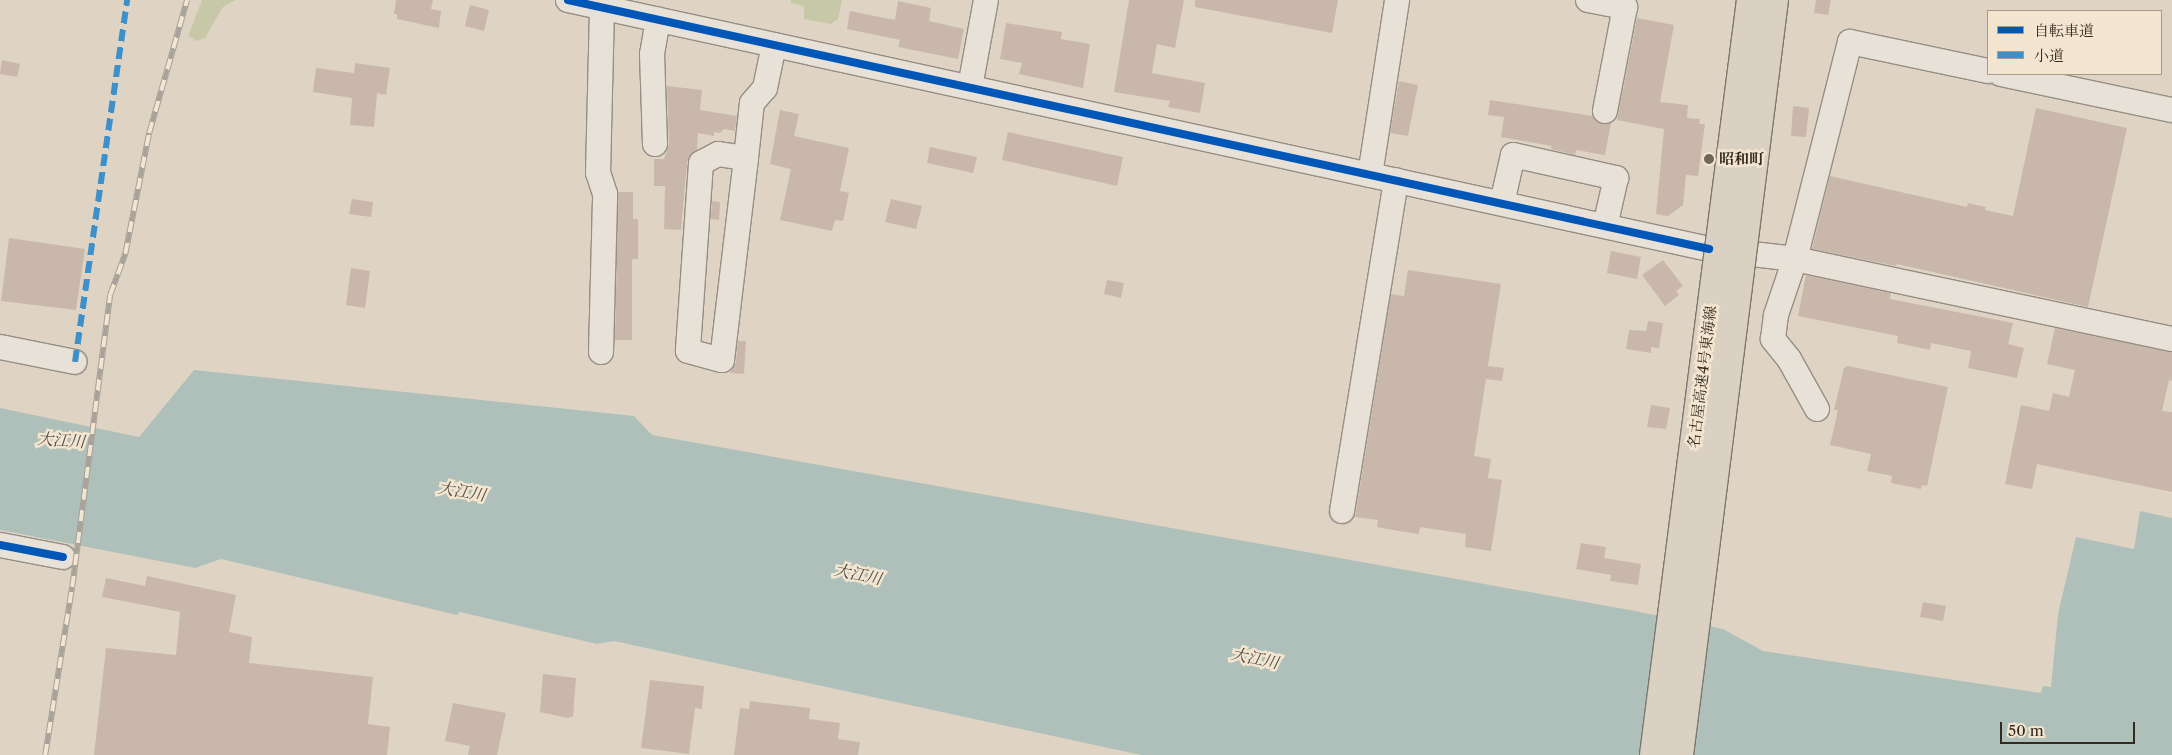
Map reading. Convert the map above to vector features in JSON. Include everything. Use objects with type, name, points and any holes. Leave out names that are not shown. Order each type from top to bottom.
[{"type":"highway","name":"名古屋高速4号東海線","points":[[1654,755],[1751,0]]},
{"type":"highway","name":"名古屋高速4号東海線","points":[[1679,755],[1774,0]]},
{"type":"street","points":[[568,0],[1709,249],[1795,259],[2172,339]]},
{"type":"street","points":[[970,87],[986,0]]},
{"type":"street","points":[[1370,175],[1397,0]]},
{"type":"street","points":[[1588,0],[1625,7],[1605,112]]},
{"type":"street","points":[[601,352],[605,194],[598,173],[602,8]]},
{"type":"street","points":[[655,144],[652,54],[658,20]]},
{"type":"street","points":[[1817,409],[1789,359],[1773,339],[1776,315],[1795,259],[1850,42],[1987,71]]},
{"type":"street","points":[[746,158],[718,154],[701,164],[688,351],[722,360],[742,196],[752,103],[765,88],[774,45]]},
{"type":"street","points":[[2005,75],[2172,110]]},
{"type":"street","points":[[1502,203],[1513,155],[1569,167],[1616,178],[1605,226]]},
{"type":"street","points":[[1342,511],[1396,180]]},
{"type":"street","points":[[0,347],[75,362]]},
{"type":"street","points":[[0,545],[64,557]]},
{"type":"green space","points":[[202,0],[236,0],[223,7],[205,38],[197,41],[188,36]]},
{"type":"green space","points":[[791,0],[842,0],[838,19],[831,24],[804,19],[804,6],[791,3]]},
{"type":"water","name":"大江川","points":[[194,370],[634,416],[652,435],[1630,610],[1723,629],[1763,651],[2041,693],[2043,686],[2051,687],[2058,614],[2076,537],[2134,549],[2140,511],[2172,518],[2172,755],[1141,755],[614,641],[597,644],[460,612],[457,615],[221,559],[195,568],[0,530],[0,408],[139,437]]},
{"type":"building","points":[[396,0],[433,0],[431,9],[441,11],[439,28],[397,19],[397,14],[394,14]]},
{"type":"building","points":[[1129,0],[1184,0],[1175,48],[1157,44],[1152,73],[1205,83],[1200,113],[1168,107],[1170,101],[1114,92]]},
{"type":"building","points":[[1195,0],[1338,0],[1332,33],[1195,7]]},
{"type":"building","points":[[1816,0],[1831,0],[1828,15],[1814,13]]},
{"type":"building","points":[[898,1],[931,8],[929,21],[964,29],[958,59],[898,47],[900,40],[847,29],[850,11],[895,20]]},
{"type":"building","points":[[470,5],[489,10],[484,31],[465,26]]},
{"type":"building","points":[[1637,18],[1674,25],[1660,102],[1688,105],[1687,118],[1700,119],[1699,124],[1705,124],[1698,176],[1686,175],[1683,205],[1668,216],[1656,214],[1664,129],[1617,120]]},
{"type":"building","points":[[1006,23],[1062,32],[1061,39],[1090,44],[1083,88],[1019,74],[1022,63],[1000,59]]},
{"type":"building","points":[[2,60],[20,64],[17,77],[0,74]]},
{"type":"building","points":[[355,63],[390,68],[386,95],[377,93],[374,127],[350,125],[352,98],[313,92],[316,68],[354,73]]},
{"type":"building","points":[[1399,81],[1418,85],[1408,136],[1390,133]]},
{"type":"building","points":[[667,86],[702,90],[700,110],[737,116],[735,131],[724,129],[720,133],[714,132],[714,136],[698,133],[697,150],[687,162],[681,230],[664,229],[665,186],[654,186],[654,159],[664,159],[669,144]]},
{"type":"building","points":[[1490,100],[1593,116],[1602,124],[1611,123],[1605,155],[1576,150],[1575,155],[1551,149],[1552,146],[1501,137],[1504,117],[1488,115]]},
{"type":"building","points":[[1793,106],[1809,108],[1806,137],[1791,136]]},
{"type":"building","points":[[2036,108],[2127,128],[2088,307],[1897,264],[1896,266],[1812,249],[1830,176],[1967,207],[1968,203],[1986,207],[1985,210],[2013,216]]},
{"type":"building","points":[[780,110],[799,114],[794,136],[849,148],[840,191],[849,193],[843,221],[835,220],[832,231],[780,220],[791,169],[770,164]]},
{"type":"building","points":[[1008,132],[1123,157],[1117,186],[1002,160]]},
{"type":"building","points":[[930,147],[977,157],[973,173],[927,163]]},
{"type":"building","points":[[618,192],[633,192],[633,219],[638,219],[638,259],[632,259],[632,340],[615,340]]},
{"type":"building","points":[[352,199],[373,202],[371,217],[349,214]]},
{"type":"building","points":[[891,199],[922,206],[916,229],[885,222]]},
{"type":"building","points":[[712,201],[720,202],[719,220],[711,219]]},
{"type":"building","points":[[9,238],[85,249],[76,310],[1,301]]},
{"type":"building","points":[[1611,251],[1641,257],[1637,279],[1607,273]]},
{"type":"building","points":[[1663,260],[1683,286],[1676,291],[1679,295],[1665,306],[1642,275]]},
{"type":"building","points":[[351,268],[370,271],[365,308],[346,305]]},
{"type":"building","points":[[1408,270],[1501,284],[1488,366],[1504,368],[1502,381],[1486,379],[1474,456],[1491,459],[1488,478],[1502,480],[1491,551],[1465,547],[1466,534],[1420,527],[1419,534],[1399,531],[1377,527],[1378,520],[1355,517],[1391,294],[1404,296]]},
{"type":"building","points":[[1806,275],[1891,293],[1890,299],[2013,323],[2008,344],[2024,348],[2017,378],[1968,368],[1971,351],[1931,343],[1930,350],[1897,343],[1898,336],[1798,316]]},
{"type":"building","points":[[1107,280],[1124,283],[1121,298],[1104,294]]},
{"type":"building","points":[[1648,321],[1663,323],[1659,348],[1651,347],[1651,353],[1626,349],[1629,330],[1646,331]]},
{"type":"building","points":[[2055,328],[2172,352],[2172,381],[2169,380],[2162,411],[2172,412],[2172,492],[2037,464],[2032,489],[2005,484],[2021,405],[2049,411],[2053,393],[2069,397],[2075,370],[2047,364]]},
{"type":"building","points":[[738,341],[746,341],[744,374],[730,373],[736,362]]},
{"type":"building","points":[[1848,366],[1948,387],[1927,486],[1922,485],[1921,489],[1891,483],[1892,476],[1867,471],[1871,454],[1830,445],[1838,410],[1834,410],[1844,368]]},
{"type":"building","points":[[1651,405],[1670,408],[1666,429],[1647,427]]},
{"type":"building","points":[[1581,543],[1606,547],[1604,558],[1641,564],[1638,585],[1610,581],[1611,575],[1576,569]]},
{"type":"building","points":[[147,576],[236,595],[229,632],[252,637],[249,663],[373,677],[368,724],[390,727],[387,755],[94,755],[106,648],[176,655],[180,612],[102,597],[106,578],[145,586]]},
{"type":"building","points":[[1923,602],[1946,606],[1943,621],[1920,617]]},
{"type":"building","points":[[543,674],[576,678],[573,716],[568,718],[540,712]]},
{"type":"building","points":[[650,680],[704,686],[702,709],[695,708],[689,754],[641,748]]},
{"type":"building","points":[[750,701],[810,708],[809,719],[840,723],[838,739],[860,742],[858,755],[734,755],[740,708],[749,709]]},
{"type":"building","points":[[453,703],[506,713],[497,755],[468,755],[470,746],[445,741]]},
{"type":"railway","points":[[45,755],[72,587],[110,295],[125,254],[149,133],[187,0]]},
{"type":"marked path","points":[[75,362],[127,0]]},
{"type":"cycle path","points":[[568,0],[1709,249]]},
{"type":"cycle path","points":[[0,545],[63,557]]},
{"type":"place","name":"昭和町","points":[[1709,159]]}]
